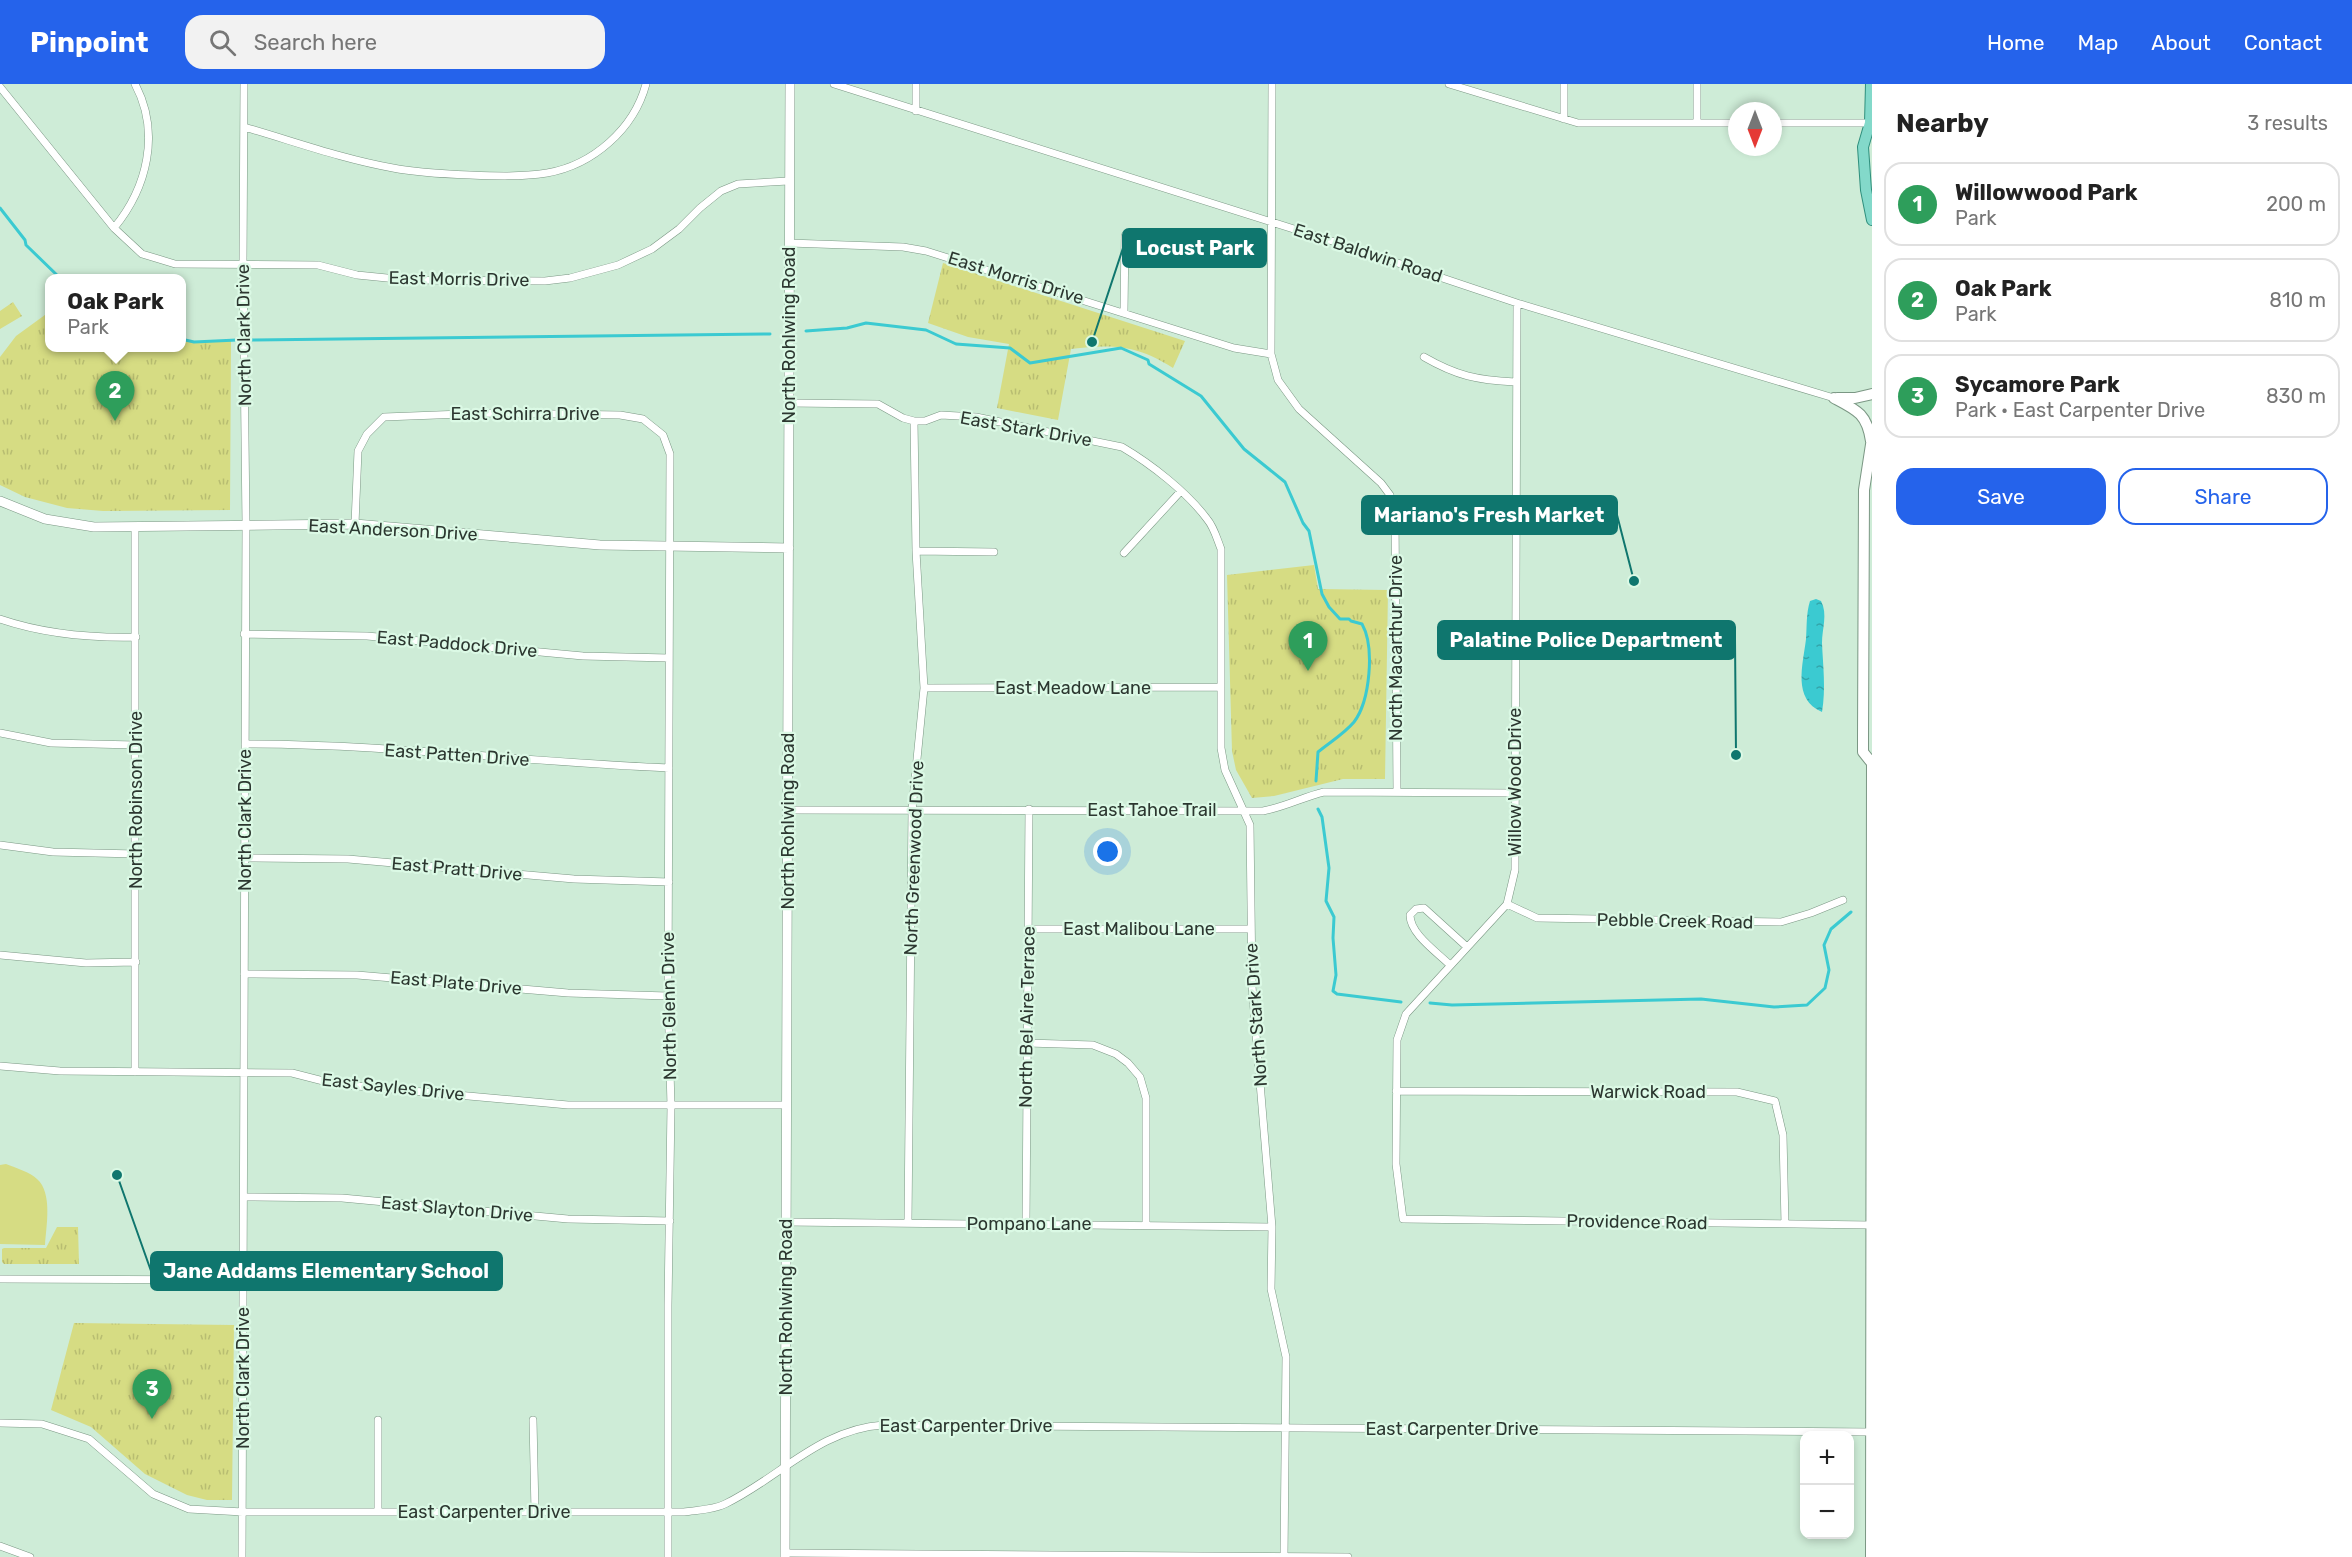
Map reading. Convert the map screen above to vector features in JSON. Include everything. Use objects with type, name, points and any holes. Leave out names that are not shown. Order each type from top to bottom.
[{"type":"main road","points":[[1870,84],[1871,126],[1863,147],[1866,190],[1872,220]]},
{"type":"main road","points":[[1834,398],[1855,398],[1872,394]]},
{"type":"main road","points":[[1834,398],[1862,415],[1869,426],[1872,440],[1864,490],[1863,530],[1867,746],[1872,761],[1871,1557]]},
{"type":"main road","points":[[1863,530],[1869,534],[1872,541]]},
{"type":"street","points":[[114,228],[134,201],[147,163],[147,122],[135,84]]},
{"type":"street","name":"North Clark Drive","points":[[242,1557],[246,524],[243,264],[244,84]]},
{"type":"street","points":[[244,127],[370,164],[413,171],[511,176],[548,173],[582,161],[614,140],[641,100],[646,84]]},
{"type":"street","name":"North Rohlwing Road","points":[[785,1555],[790,84]]},
{"type":"street","name":"East Baldwin Road","points":[[834,84],[1272,222],[1517,303],[1834,398]]},
{"type":"street","points":[[916,84],[916,111]]},
{"type":"street","name":"North Macarthur Drive","points":[[1272,84],[1271,354],[1278,380],[1299,409],[1381,483],[1390,495],[1395,513],[1397,792]]},
{"type":"street","points":[[1449,84],[1591,125],[1728,123]]},
{"type":"street","points":[[1564,84],[1564,119]]},
{"type":"street","points":[[1697,84],[1697,123]]},
{"type":"street","name":"East Morris Drive","points":[[0,87],[114,228],[142,255],[175,264],[318,265],[357,275],[407,280],[545,281],[581,277],[618,265],[652,249],[679,229],[721,191],[738,184],[788,181]]},
{"type":"street","points":[[1782,123],[1871,126]]},
{"type":"street","points":[[1124,312],[1125,236]]},
{"type":"street","name":"East Morris Drive","points":[[789,243],[903,247],[926,251],[1234,348],[1271,354]]},
{"type":"street","name":"Willow Wood Drive","points":[[1403,1220],[1396,1164],[1397,1040],[1406,1014],[1507,904],[1515,870],[1517,303]]},
{"type":"street","points":[[1424,357],[1447,370],[1479,380],[1515,382]]},
{"type":"street","points":[[789,403],[878,404],[903,418],[914,421]]},
{"type":"street","name":"East Schirra Drive","points":[[355,524],[358,451],[367,434],[384,417],[406,415],[620,415],[643,419],[663,435],[670,454]]},
{"type":"street","name":"East Stark Drive","points":[[914,421],[925,421],[941,415],[976,417],[1122,447],[1141,458],[1180,492]]},
{"type":"street","name":"North Greenwood Drive","points":[[908,1223],[912,810],[924,688],[916,551],[914,421]]},
{"type":"street","name":"North Glenn Drive","points":[[668,1557],[671,1106],[668,996],[670,454]]},
{"type":"street","points":[[1124,553],[1180,492]]},
{"type":"street","name":"North Stark Drive","points":[[1180,492],[1208,520],[1221,549],[1221,748],[1225,770],[1250,825],[1252,986],[1272,1227],[1271,1289],[1286,1350],[1284,1557]]},
{"type":"street","name":"East Anderson Drive","points":[[0,501],[39,517],[74,525],[135,527],[355,524],[600,545],[789,548]]},
{"type":"street","name":"North Robinson Drive","points":[[135,527],[135,1072]]},
{"type":"street","points":[[916,551],[994,552]]},
{"type":"street","points":[[0,619],[62,634],[136,637]]},
{"type":"street","name":"East Paddock Drive","points":[[244,634],[367,636],[583,656],[669,658]]},
{"type":"street","name":"East Meadow Lane","points":[[924,688],[1221,687]]},
{"type":"street","points":[[0,733],[51,742],[135,745]]},
{"type":"street","name":"East Patten Drive","points":[[245,744],[325,744],[573,764],[669,768]]},
{"type":"street","name":"East Tahoe Trail","points":[[788,810],[1244,811],[1275,809],[1324,792],[1514,794]]},
{"type":"street","name":"North Bel Aire Terrace","points":[[1026,1224],[1029,809]]},
{"type":"street","points":[[0,845],[53,852],[136,854]]},
{"type":"street","name":"East Pratt Drive","points":[[245,858],[348,860],[574,879],[669,882]]},
{"type":"street","name":"Pebble Creek Road","points":[[1507,904],[1537,918],[1780,921],[1811,913],[1843,900]]},
{"type":"street","points":[[1450,965],[1416,932],[1410,923],[1410,915],[1416,909],[1424,908],[1467,947]]},
{"type":"street","name":"East Malibou Lane","points":[[1028,929],[1250,929]]},
{"type":"street","points":[[0,955],[86,963],[136,962]]},
{"type":"street","name":"East Plate Drive","points":[[244,974],[357,975],[568,993],[668,996]]},
{"type":"street","points":[[1027,1043],[1093,1045],[1116,1054],[1128,1063],[1140,1077],[1146,1098],[1146,1225]]},
{"type":"street","name":"East Sayles Drive","points":[[0,1065],[60,1071],[292,1073],[335,1084],[568,1105],[786,1105]]},
{"type":"street","name":"Warwick Road","points":[[1396,1091],[1737,1092],[1774,1101],[1783,1135],[1785,1224]]},
{"type":"street","name":"East Slayton Drive","points":[[244,1197],[342,1198],[568,1219],[670,1221]]},
{"type":"street","name":"Providence Road","points":[[1403,1220],[1871,1225]]},
{"type":"street","name":"Pompano Lane","points":[[786,1222],[1272,1227]]},
{"type":"street","points":[[0,1280],[243,1280]]},
{"type":"street","points":[[378,1420],[378,1512]]},
{"type":"street","points":[[533,1420],[535,1512]]},
{"type":"street","name":"East Carpenter Drive","points":[[0,1423],[42,1424],[89,1439],[153,1494],[189,1509],[243,1512],[669,1513],[723,1505],[824,1441],[867,1426],[1872,1432]]},
{"type":"street","points":[[0,1546],[30,1557]]},
{"type":"street","points":[[785,1555],[1348,1557]]},
{"type":"green space","points":[[943,263],[1185,341],[1173,368],[1148,355],[1124,348],[1071,349],[1058,420],[997,408],[1009,344],[968,337],[928,323]]},
{"type":"green space","points":[[13,302],[22,316],[0,329],[0,311]]},
{"type":"green space","points":[[45,315],[45,352],[186,352],[186,340],[194,342],[231,340],[230,510],[103,511],[67,508],[25,497],[0,485],[0,357],[16,336]]},
{"type":"green space","points":[[1314,565],[1318,589],[1388,590],[1385,779],[1343,779],[1274,796],[1252,798],[1236,770],[1232,751],[1227,575]]},
{"type":"green space","points":[[6,1164],[31,1174],[42,1185],[47,1201],[45,1245],[0,1244],[0,1165]]},
{"type":"green space","points":[[57,1227],[78,1227],[79,1264],[4,1264],[2,1262],[2,1249],[4,1248],[46,1248]]},
{"type":"green space","points":[[74,1323],[234,1325],[232,1500],[207,1500],[187,1495],[145,1474],[91,1427],[51,1410]]},
{"type":"water","points":[[1816,599],[1821,601],[1824,616],[1822,712],[1806,699],[1802,680],[1808,611],[1810,601]]},
{"type":"waterway","points":[[0,208],[25,240],[26,245],[56,274]]},
{"type":"waterway","points":[[806,331],[847,328],[866,323],[926,330],[956,344],[1010,348],[1030,363],[1121,348],[1148,360],[1149,364],[1201,396],[1244,449],[1285,482],[1303,523],[1309,531],[1322,594],[1329,607],[1340,619],[1349,619],[1362,624],[1366,634],[1369,674],[1364,701],[1354,722],[1318,752],[1316,781]]},
{"type":"waterway","points":[[251,340],[770,334]]},
{"type":"waterway","points":[[186,340],[194,342],[237,340]]},
{"type":"waterway","points":[[1318,809],[1322,817],[1329,868],[1326,901],[1334,917],[1336,975],[1333,991],[1337,994],[1401,1002]]},
{"type":"waterway","points":[[1430,1003],[1452,1005],[1701,999],[1774,1007],[1807,1005],[1825,988],[1829,970],[1824,945],[1831,929],[1851,912]]},
{"type":"place","name":"Locust Park","points":[[1092,342]]},
{"type":"place","name":"Oak Park","points":[[115,421]]},
{"type":"place","name":"Mariano's Fresh Market","points":[[1634,581]]},
{"type":"place","name":"Willowwood Park","points":[[1308,671]]},
{"type":"place","name":"Palatine Police Department","points":[[1736,755]]},
{"type":"place","name":"Jane Addams Elementary School","points":[[117,1175]]},
{"type":"place","name":"Sycamore Park","points":[[152,1419]]}]
